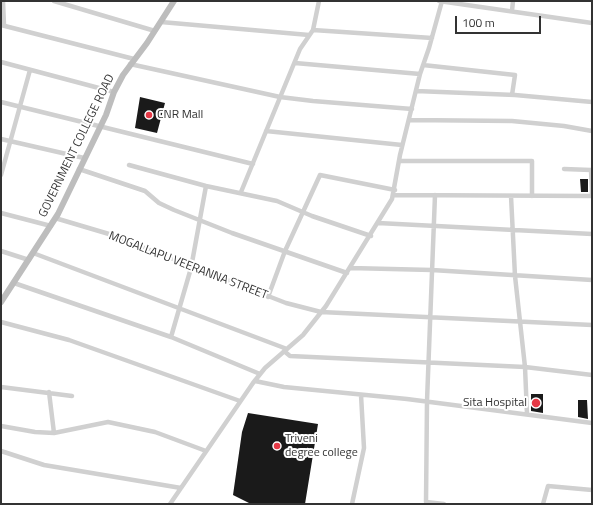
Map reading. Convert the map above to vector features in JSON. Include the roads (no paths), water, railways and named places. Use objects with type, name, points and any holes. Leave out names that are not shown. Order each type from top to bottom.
[{"type":"main road","name":"GOVERNMENT COLLEGE ROAD","points":[[1,302],[51,226],[100,126],[114,92],[132,62],[155,31],[174,1]]},
{"type":"street","points":[[3,1],[2,25],[132,62],[280,97],[412,109]]},
{"type":"street","points":[[54,1],[155,31]]},
{"type":"street","points":[[241,192],[300,49],[313,30],[319,1]]},
{"type":"street","points":[[170,504],[260,374],[304,335],[371,236],[394,192],[402,145],[441,1],[592,23]]},
{"type":"street","points":[[512,11],[513,1]]},
{"type":"street","points":[[161,22],[309,35]]},
{"type":"street","points":[[313,30],[432,38]]},
{"type":"street","points":[[1,62],[114,92]]},
{"type":"street","points":[[295,63],[420,74]]},
{"type":"street","points":[[423,65],[515,75],[512,95]]},
{"type":"street","points":[[1,175],[30,70]]},
{"type":"street","points":[[416,91],[512,95],[592,102]]},
{"type":"street","points":[[1,102],[253,164]]},
{"type":"street","points":[[409,120],[512,121],[592,130]]},
{"type":"street","points":[[266,131],[402,145]]},
{"type":"street","points":[[1,139],[84,158]]},
{"type":"street","points":[[399,161],[532,161],[532,196]]},
{"type":"street","points":[[129,165],[206,186],[241,192],[277,201],[303,212],[371,236]]},
{"type":"street","points":[[79,168],[145,191],[159,203],[232,233],[347,273]]},
{"type":"street","points":[[268,297],[285,251],[320,175],[394,192],[435,195],[592,195],[592,170],[564,169]]},
{"type":"street","points":[[170,337],[191,268],[206,186]]},
{"type":"street","points":[[435,195],[427,401],[426,503],[444,504]]},
{"type":"street","points":[[512,196],[515,276],[525,367],[527,414]]},
{"type":"street","points":[[1,213],[51,226]]},
{"type":"street","name":"MOGALLAPU VEERANNA STREET","points":[[55,218],[109,234],[191,268],[268,297],[321,312],[430,316],[592,325]]},
{"type":"street","points":[[378,223],[592,234]]},
{"type":"street","points":[[1,251],[29,260]]},
{"type":"street","points":[[33,253],[179,309],[259,337],[286,350],[290,356],[429,362],[468,366],[525,367],[592,375]]},
{"type":"street","points":[[350,268],[432,270],[592,280]]},
{"type":"street","points":[[14,283],[170,337],[260,374]]},
{"type":"street","points":[[1,322],[69,340],[240,401]]},
{"type":"street","points":[[255,381],[284,387],[427,401],[592,423]]},
{"type":"street","points":[[1,387],[72,396]]},
{"type":"street","points":[[49,392],[54,433]]},
{"type":"street","points":[[352,504],[364,448],[361,395]]},
{"type":"street","points":[[1,426],[35,432],[54,433],[108,422],[155,432],[206,451]]},
{"type":"street","points":[[1,451],[44,465],[181,488]]},
{"type":"street","points":[[543,504],[548,486],[592,490]]},
{"type":"place","name":"CNR Mall","points":[[149,115]]},
{"type":"place","name":"Sita Hospital","points":[[536,403]]},
{"type":"place","name":"Triveni degree college","points":[[277,446]]}]
